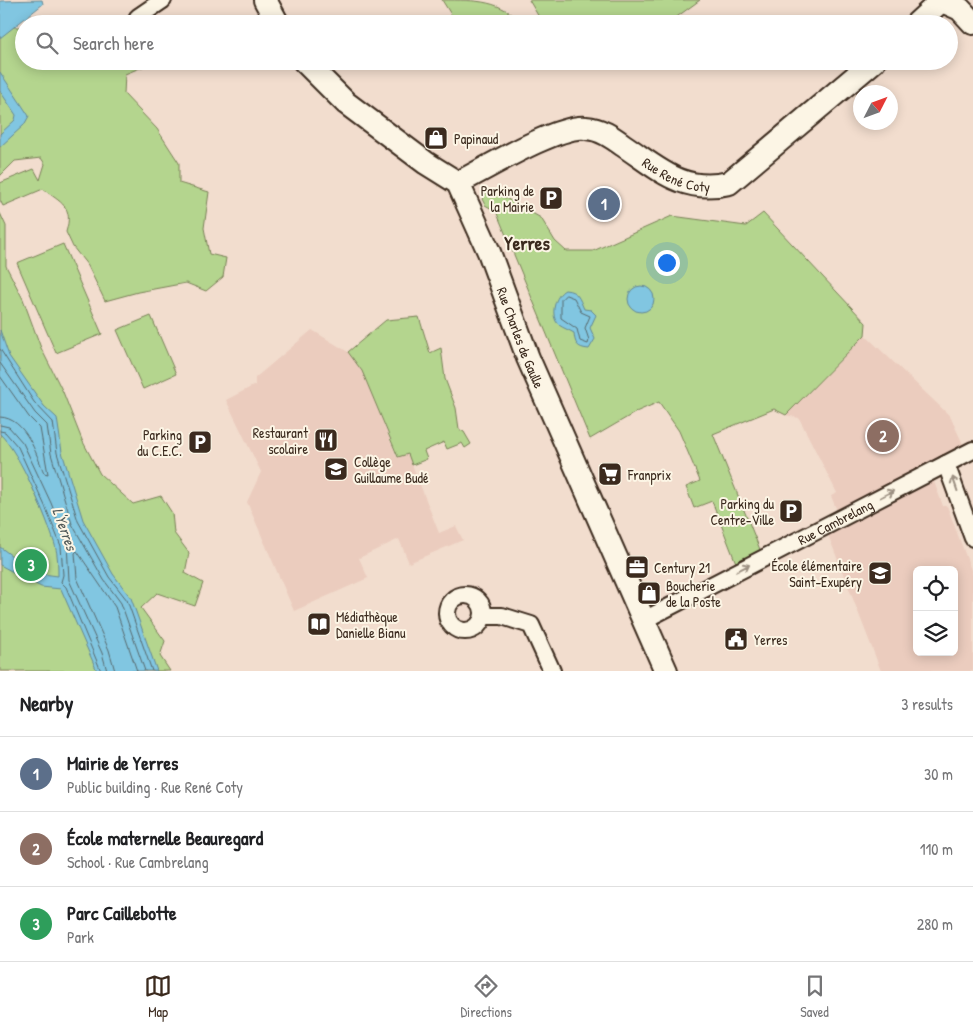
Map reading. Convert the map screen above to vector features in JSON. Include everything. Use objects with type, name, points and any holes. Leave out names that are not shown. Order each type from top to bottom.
[{"type":"street","points":[[141,15],[163,0]]},
{"type":"street","points":[[265,0],[273,15]]},
{"type":"street","points":[[926,15],[941,1],[960,9],[973,23]]},
{"type":"street","points":[[313,70],[346,103],[426,163],[458,183]]},
{"type":"street","name":"Rue René Coty","points":[[458,183],[563,132],[585,127],[605,132],[679,182],[713,187],[729,183],[863,70]]},
{"type":"street","name":"Rue Charles de Gaulle","points":[[458,183],[489,252],[528,358],[666,671]]},
{"type":"street","name":"Rue Cambrelang","points":[[644,620],[973,450]]},
{"type":"street","points":[[946,464],[973,538]]},
{"type":"street","points":[[484,616],[502,616],[531,625],[552,671]]},
{"type":"shaded area","name":"Collège Guillaume Budé","points":[[312,330],[348,352],[362,371],[397,457],[408,454],[439,533],[456,526],[463,540],[409,563],[399,539],[359,558],[368,578],[294,611],[247,502],[261,472],[226,400],[255,385],[255,378]]},
{"type":"shaded area","points":[[865,335],[950,416],[967,453],[840,518],[831,496],[837,493],[799,418],[786,415]]},
{"type":"shaded area","name":"École élémentaire Saint-Exupéry","points":[[933,479],[943,506],[947,506],[973,575],[973,671],[881,671],[827,532]]},
{"type":"green space","points":[[442,0],[466,0],[487,3],[506,10],[513,15],[451,15]]},
{"type":"green space","points":[[529,0],[700,0],[679,15],[538,15]]},
{"type":"green space","points":[[0,27],[15,27],[15,70],[135,70],[125,74],[124,94],[157,129],[179,163],[179,183],[209,192],[204,228],[209,254],[226,258],[223,277],[206,291],[186,283],[138,292],[105,301],[88,266],[73,247],[66,232],[68,223],[67,211],[60,202],[43,189],[3,206],[0,200],[0,183],[34,169],[40,180],[45,164],[41,158],[15,161],[0,176]]},
{"type":"green space","points":[[487,192],[495,192],[541,218],[555,241],[566,251],[593,251],[672,216],[746,226],[763,213],[866,323],[865,335],[786,415],[774,409],[713,434],[761,552],[736,563],[712,501],[694,508],[686,487],[700,481],[679,431],[659,402],[638,411],[590,439],[496,211],[485,205],[482,199]]},
{"type":"green space","points":[[0,213],[6,226],[6,266],[23,299],[41,348],[63,392],[82,440],[100,474],[133,504],[161,496],[172,513],[174,533],[189,553],[185,573],[203,583],[195,606],[157,593],[141,608],[165,641],[160,656],[170,671],[143,671],[0,371]]},
{"type":"green space","points":[[63,244],[102,334],[56,353],[17,263]]},
{"type":"green space","points":[[151,316],[176,374],[143,389],[117,330]]},
{"type":"green space","points":[[419,317],[430,353],[441,348],[445,379],[456,408],[459,429],[464,432],[471,444],[465,448],[462,443],[447,449],[444,442],[424,451],[427,459],[412,465],[408,454],[398,457],[362,371],[348,352],[386,320]]},
{"type":"green space","points":[[0,429],[12,441],[57,543],[101,671],[0,671]]},
{"type":"water","points":[[42,0],[43,4],[29,15],[15,15],[15,26],[0,38],[0,1]]},
{"type":"water","points":[[0,72],[29,116],[24,125],[0,147],[0,134],[15,120],[16,115],[0,91]]},
{"type":"water","points":[[641,286],[650,290],[654,299],[650,308],[641,312],[632,308],[628,299],[632,290]]},
{"type":"water","points":[[565,290],[573,292],[579,298],[584,309],[591,310],[596,315],[590,328],[595,339],[589,349],[579,346],[576,343],[574,333],[559,325],[556,321],[554,306],[558,296]]},
{"type":"water","name":"L'Yerres","points":[[0,330],[9,356],[44,406],[57,418],[62,452],[83,520],[113,574],[131,598],[157,671],[97,671],[61,589],[41,587],[0,565],[0,547],[35,573],[58,576],[56,549],[39,503],[24,470],[8,443],[0,434]]},
{"type":"place","name":"Papinaud","points":[[436,138]]},
{"type":"place","name":"Parking de la Mairie","points":[[551,198]]},
{"type":"place","name":"Mairie de Yerres","points":[[604,204]]},
{"type":"place","name":"École maternelle Beauregard","points":[[883,436]]},
{"type":"place","name":"Restaurant scolaire","points":[[326,440]]},
{"type":"place","name":"Parking du C.E.C.","points":[[200,442]]},
{"type":"place","name":"Collège Guillaume Budé","points":[[336,469]]},
{"type":"place","name":"Franprix","points":[[610,474]]},
{"type":"place","name":"Parking du Centre-Ville","points":[[791,511]]},
{"type":"place","name":"Parc Caillebotte","points":[[31,565]]},
{"type":"place","name":"Century 21","points":[[637,567]]},
{"type":"place","name":"École élémentaire Saint-Exupéry","points":[[880,573]]},
{"type":"place","name":"Boucherie de la Poste","points":[[649,593]]},
{"type":"place","name":"Médiathèque Danielle Bianu","points":[[319,624]]},
{"type":"place","name":"Yerres","points":[[736,639]]},
{"type":"district","name":"Yerres","points":[[527,243]]}]
